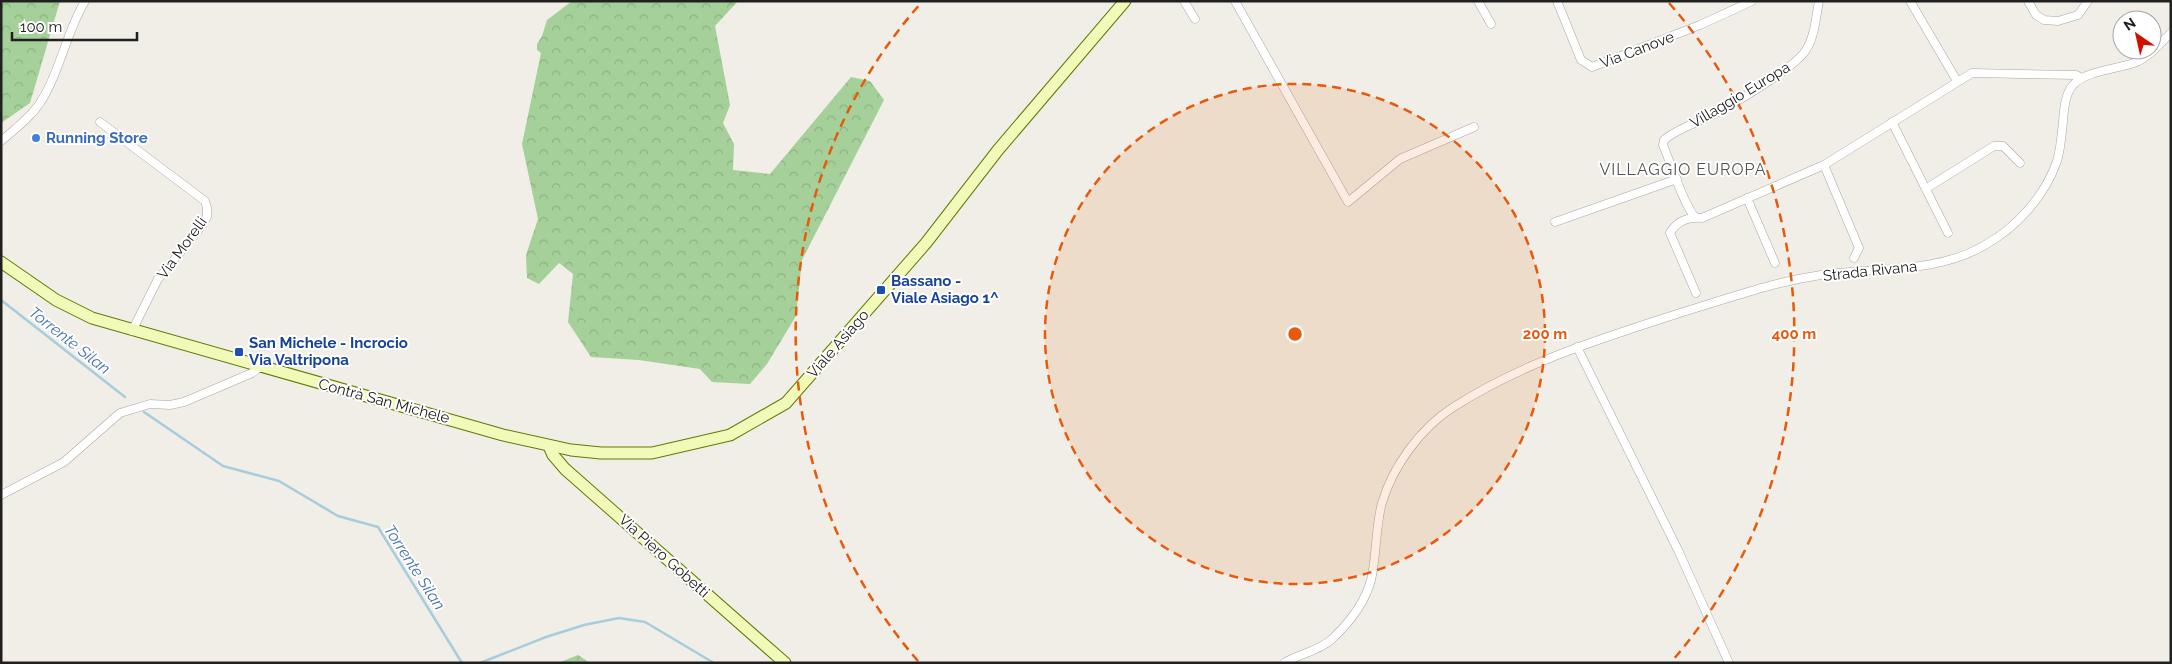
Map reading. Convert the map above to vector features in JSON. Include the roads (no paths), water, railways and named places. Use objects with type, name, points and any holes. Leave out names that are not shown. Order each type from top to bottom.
[{"type":"main road","name":"Viale Asiago","points":[[549,446],[601,452],[652,453],[730,435],[786,403],[926,243],[998,150],[1125,1]]},
{"type":"main road","name":"Contrà San Michele","points":[[1,262],[56,300],[92,318],[260,367],[549,446]]},
{"type":"main road","name":"Via Piero Gobetti","points":[[549,446],[553,455],[565,469],[785,663]]},
{"type":"street","points":[[1,141],[28,117],[39,104],[58,67],[84,1]]},
{"type":"street","points":[[1184,1],[1195,19]]},
{"type":"street","points":[[1235,1],[1348,202],[1400,159],[1474,127]]},
{"type":"street","points":[[1478,1],[1490,24]]},
{"type":"street","name":"Via Canove","points":[[1557,1],[1581,60],[1592,67],[1691,28],[1752,1]]},
{"type":"street","name":"Villaggio Europa","points":[[1695,217],[1690,211],[1677,180],[1663,145],[1664,140],[1724,108],[1772,78],[1799,58],[1806,50],[1810,41],[1819,1]]},
{"type":"street","points":[[1910,1],[1957,81]]},
{"type":"street","points":[[2028,1],[2036,14],[2044,20],[2058,21],[2078,15],[2088,1]]},
{"type":"street","points":[[1696,293],[1670,233],[1675,225],[1695,217],[1702,218],[1824,165],[1957,81],[1975,72],[2076,75],[2082,78],[2141,60],[2171,33]]},
{"type":"street","name":"Strada Rivana","points":[[1284,663],[1330,641],[1349,621],[1365,597],[1371,580],[1377,531],[1388,488],[1410,449],[1423,433],[1452,408],[1525,368],[1577,347],[1752,290],[1821,275],[1912,268],[1962,256],[1982,247],[2004,233],[2019,220],[2051,176],[2058,157],[2068,95],[2073,85],[2082,78]]},
{"type":"street","name":"Via Morelli","points":[[100,122],[205,201],[207,208],[207,217],[197,232],[158,279],[132,331]]},
{"type":"street","points":[[1892,122],[1948,233]]},
{"type":"street","points":[[1926,188],[1994,146],[2003,146],[2020,163]]},
{"type":"street","points":[[1824,165],[1859,248],[1854,258]]},
{"type":"street","points":[[1555,222],[1677,180]]},
{"type":"street","points":[[1747,198],[1775,264]]},
{"type":"street","points":[[1577,347],[1678,550],[1728,663]]},
{"type":"street","points":[[1,495],[64,462],[120,412],[150,404],[170,405],[184,402],[252,373],[260,367]]},
{"type":"waterway","name":"Torrente Silan","points":[[1,300],[125,397]]},
{"type":"waterway","name":"Torrente Silan","points":[[144,412],[223,466],[279,481],[338,516],[378,527],[462,663]]},
{"type":"waterway","name":"Torrente Silan","points":[[480,663],[546,637],[584,625],[619,618],[645,622],[714,663]]},
{"type":"place","name":"Running Store","points":[[36,138]]},
{"type":"place","name":"Bassano - Viale Asiago 1^","points":[[881,290]]},
{"type":"place","name":"San Michele - Incrocio Via Valtripona","points":[[239,352]]},
{"type":"district","name":"VILLAGGIO EUROPA","points":[[1683,169]]}]
